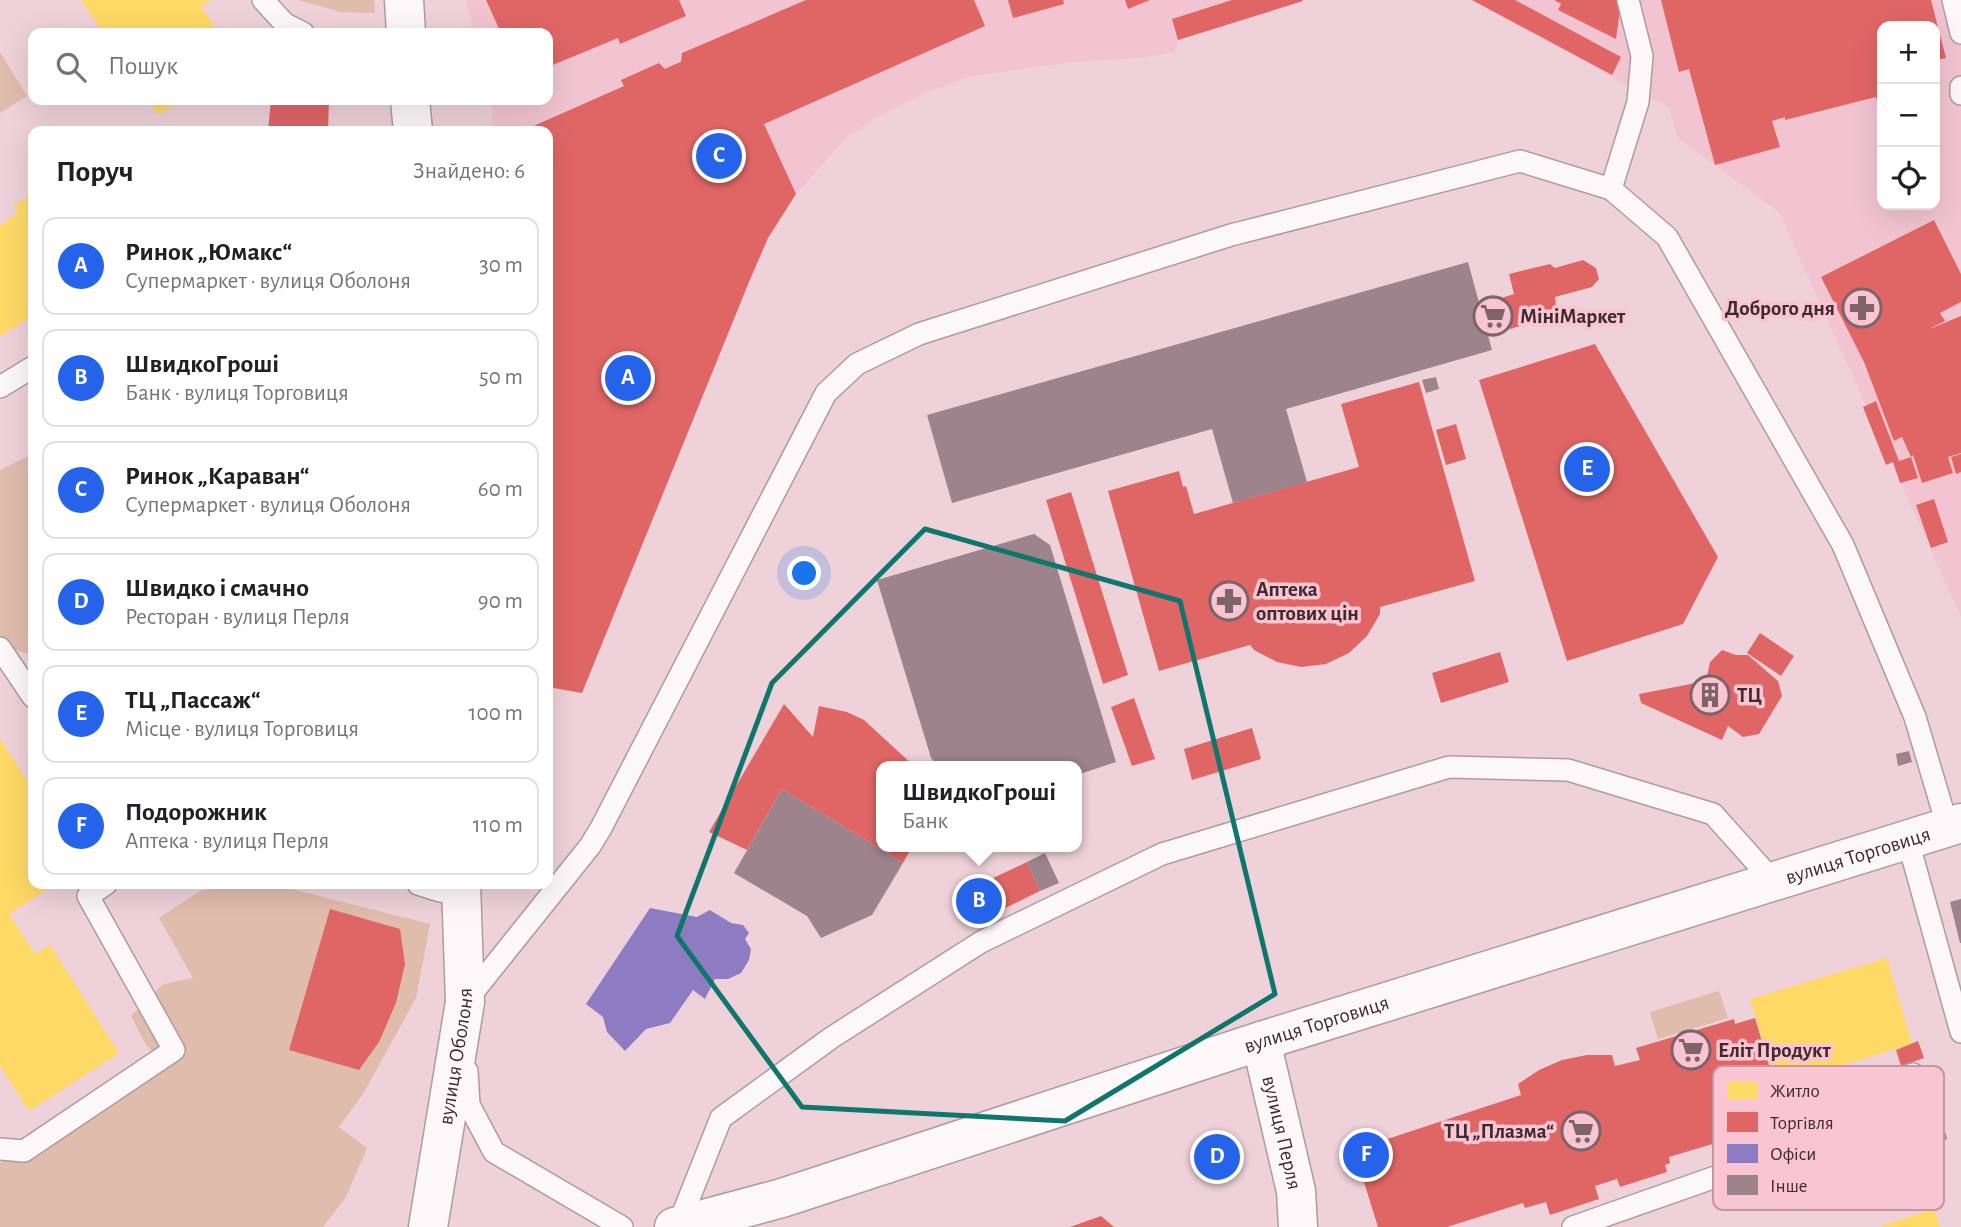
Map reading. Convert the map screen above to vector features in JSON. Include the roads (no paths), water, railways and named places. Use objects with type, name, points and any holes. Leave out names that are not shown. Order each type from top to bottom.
[{"type":"main road","points":[[404,0],[406,28]]},
{"type":"main road","points":[[410,105],[412,126]]},
{"type":"main road","name":"вулиця Торговиця","points":[[676,1226],[782,1198],[1261,1041],[1954,826]]},
{"type":"main road","name":"вулиця Оболоня","points":[[428,1227],[465,1002],[461,889]]},
{"type":"main road","name":"вулиця Перля","points":[[1261,1041],[1296,1191],[1298,1227]]},
{"type":"lane","points":[[262,0],[285,24],[293,28]]},
{"type":"lane","points":[[1611,189],[1638,102],[1642,56],[1628,0]]},
{"type":"lane","points":[[1953,0],[1961,33]]},
{"type":"lane","points":[[1961,88],[1961,93]]},
{"type":"lane","points":[[622,1227],[495,1152],[469,1105],[465,1002],[590,846],[601,828],[826,393],[857,365],[919,334],[1231,235],[1520,161],[1611,189],[1667,237],[1843,545],[1915,717],[1954,826]]},
{"type":"lane","points":[[0,387],[28,370]]},
{"type":"lane","points":[[0,648],[28,690]]},
{"type":"lane","points":[[676,1226],[720,1118],[831,1038],[981,942],[1162,854],[1449,767],[1568,770],[1713,814],[1773,881]]},
{"type":"lane","points":[[1908,841],[1961,1032]]},
{"type":"lane","points":[[0,1149],[24,1151],[174,1050],[88,895],[98,889]]},
{"type":"lane","points":[[434,889],[454,889]]},
{"type":"lane","points":[[1573,1227],[1713,1178]]},
{"type":"place","name":"Ринок „Караван“","points":[[719,156]]},
{"type":"place","name":"Доброго дня","points":[[1862,308]]},
{"type":"place","name":"МініМаркет","points":[[1493,316]]},
{"type":"place","name":"Ринок „Юмакс“","points":[[628,378]]},
{"type":"place","name":"ТЦ „Пассаж“","points":[[1587,469]]},
{"type":"place","name":"Аптека оптових цін","points":[[1229,601]]},
{"type":"place","name":"ТЦ","points":[[1710,695]]},
{"type":"place","name":"ШвидкоГроші","points":[[979,901]]},
{"type":"place","name":"Еліт Продукт","points":[[1691,1050]]},
{"type":"place","name":"ТЦ „Плазма“","points":[[1581,1131]]},
{"type":"place","name":"Подорожник","points":[[1366,1155]]},
{"type":"place","name":"Швидко і смачно","points":[[1217,1157]]}]
